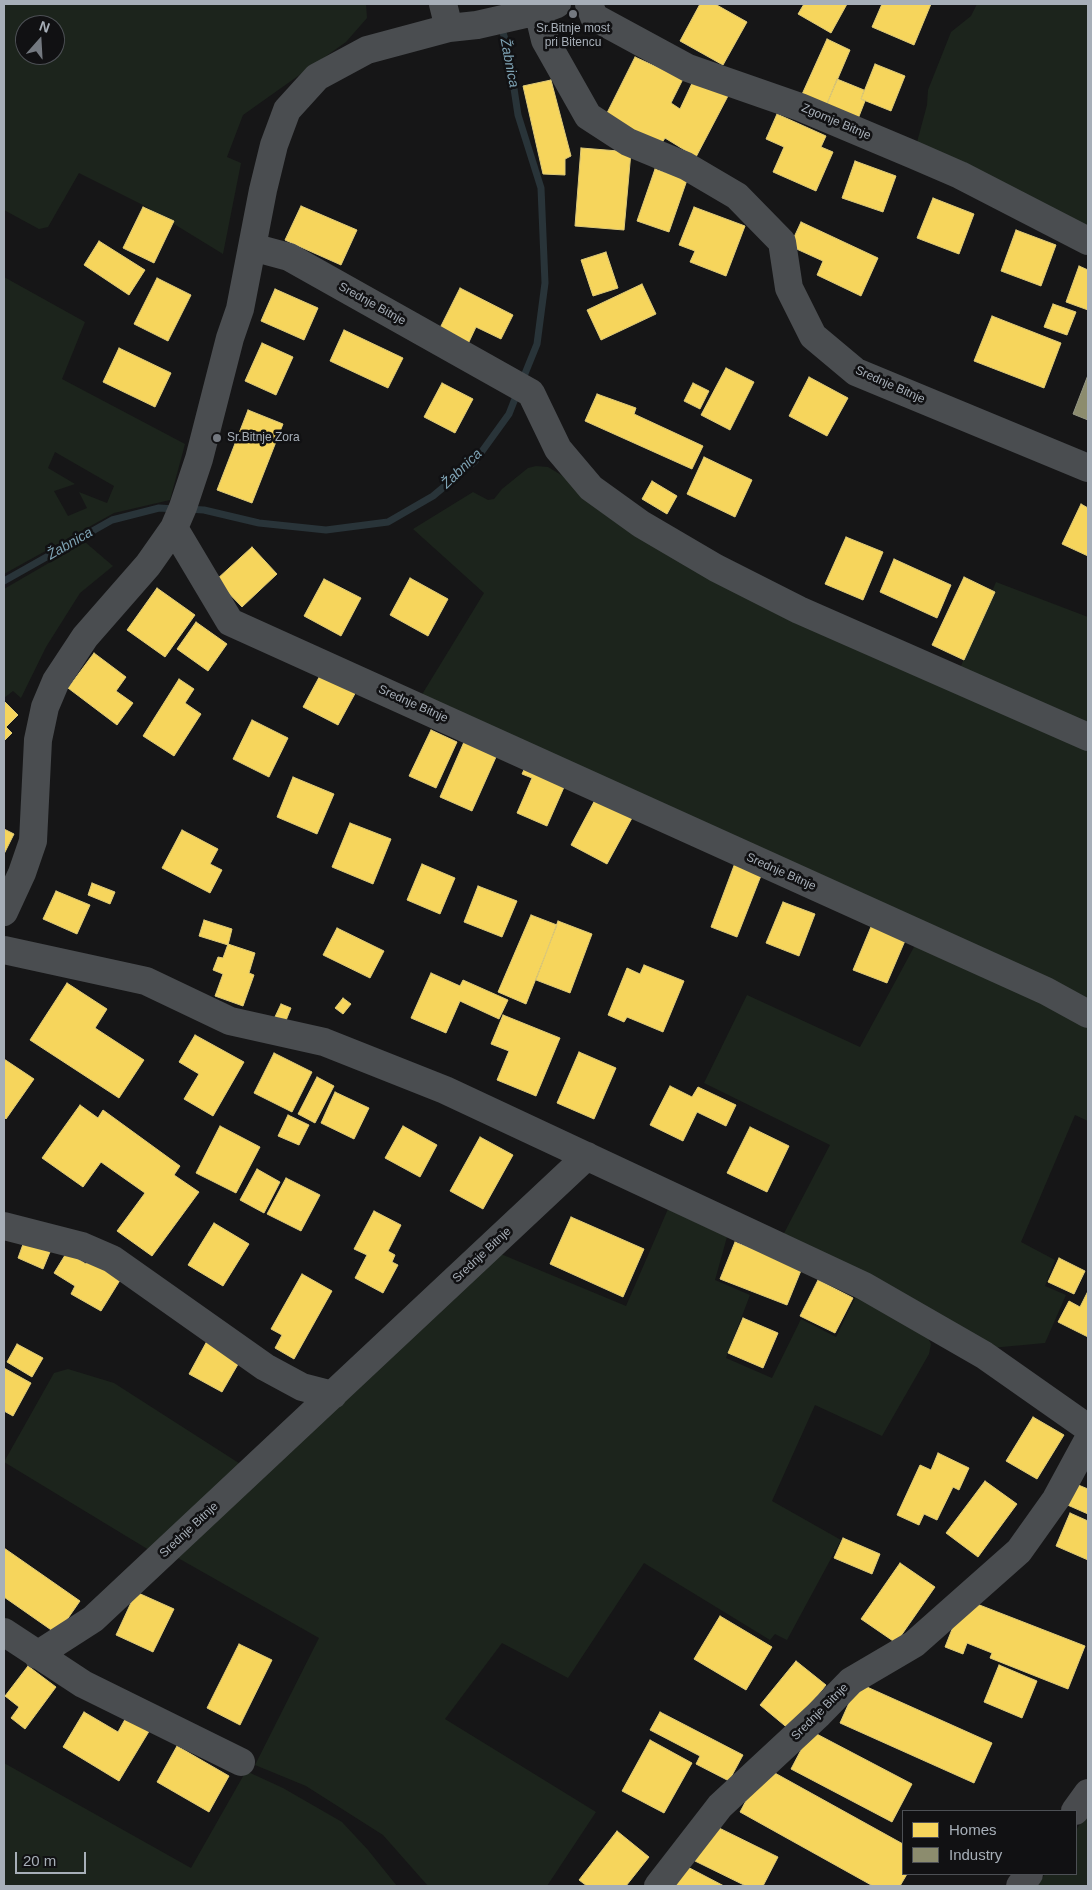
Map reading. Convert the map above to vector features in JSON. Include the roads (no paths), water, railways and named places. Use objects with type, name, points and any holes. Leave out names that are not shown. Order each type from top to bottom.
[{"type":"main road","points":[[1076,1810],[1088,1793]]},
{"type":"main road","points":[[1020,1886],[1029,1875]]},
{"type":"street","name":"Zgornje Bitnje","points":[[589,4],[594,17],[688,68],[800,106],[914,155],[960,175],[1088,241]]},
{"type":"street","points":[[4,912],[22,873],[33,840],[38,740],[45,707],[56,681],[86,637],[148,565],[174,528],[190,485],[199,459],[230,338],[240,309],[274,145],[287,110],[301,92],[317,77],[367,50],[446,16],[476,25],[540,9]]},
{"type":"street","name":"Srednje Bitnje","points":[[540,9],[545,40],[588,116],[628,142],[686,166],[737,196],[782,242],[789,288],[813,336],[856,372],[1088,468]]},
{"type":"street","name":"Srednje Bitnje","points":[[252,248],[289,257],[531,393],[558,449],[591,488],[641,524],[716,568],[799,610],[1088,737]]},
{"type":"street","name":"Srednje Bitnje","points":[[174,528],[230,622],[1046,991],[1088,1014]]},
{"type":"street","points":[[4,950],[146,981],[230,1021],[324,1042],[445,1090],[864,1286],[984,1355],[1088,1428]]},
{"type":"street","name":"Srednje Bitnje","points":[[37,1655],[93,1619],[587,1156]]},
{"type":"street","points":[[4,1226],[82,1246],[112,1259],[265,1367],[302,1387],[333,1395]]},
{"type":"street","name":"Srednje Bitnje","points":[[658,1886],[720,1806],[818,1715],[851,1681],[914,1644],[1019,1551],[1056,1499],[1088,1440]]},
{"type":"street","points":[[4,1632],[83,1684],[241,1762]]},
{"type":"waterway","name":"Žabnica","points":[[501,26],[508,49],[518,115],[541,188],[545,283],[537,344],[522,381]]},
{"type":"waterway","name":"Žabnica","points":[[188,509],[204,510],[259,523],[326,530],[388,522],[433,496],[475,461],[509,414],[518,391]]},
{"type":"waterway","name":"Žabnica","points":[[4,581],[112,520],[159,508],[175,509]]},
{"type":"place","name":"Sr.Bitnje most pri Bitencu","points":[[573,14]]},
{"type":"place","name":"Sr.Bitnje Zora","points":[[217,438]]}]
